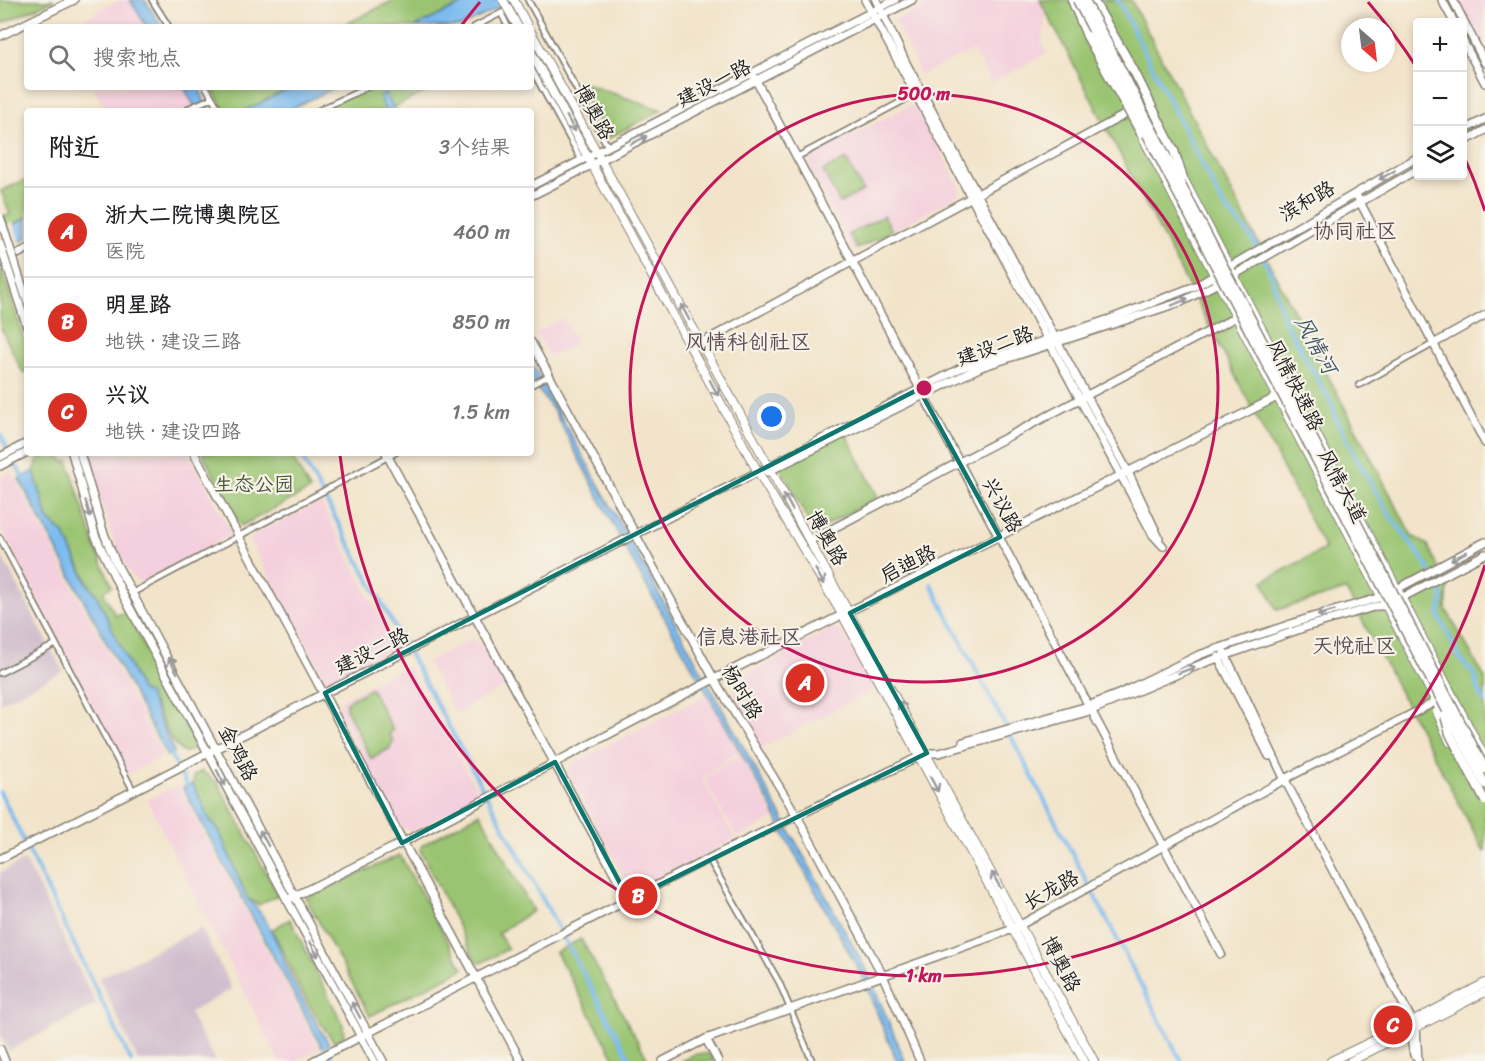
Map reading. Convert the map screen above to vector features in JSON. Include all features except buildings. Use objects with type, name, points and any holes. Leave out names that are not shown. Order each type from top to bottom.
[{"type":"highway","points":[[1074,0],[1087,36],[1129,116],[1160,161]]},
{"type":"highway","name":"风情快速路","points":[[1074,0],[1160,161],[1437,700],[1485,783]]},
{"type":"highway","name":"风情快速路","points":[[1085,0],[1485,769]]},
{"type":"highway","points":[[1093,0],[1133,69],[1174,151],[1193,207]]},
{"type":"highway","points":[[1437,700],[1450,734],[1485,801]]},
{"type":"highway","points":[[1466,732],[1485,757]]},
{"type":"main road","points":[[503,0],[516,24]]},
{"type":"main road","points":[[514,0],[526,24]]},
{"type":"main road","name":"风情大道","points":[[1074,0],[1277,397],[1485,794]]},
{"type":"main road","name":"风情大道","points":[[1093,0],[1101,24],[1485,757]]},
{"type":"main road","name":"博奥路","points":[[534,38],[810,541],[1084,1061]]},
{"type":"main road","name":"博奥路","points":[[534,57],[758,472],[847,614]]},
{"type":"main road","points":[[1437,700],[1440,724],[1485,807]]},
{"type":"main road","name":"博奥路","points":[[923,754],[1022,925],[1094,1061]]},
{"type":"main road","points":[[1351,1061],[1485,983]]},
{"type":"main road","points":[[1331,1061],[1485,992]]},
{"type":"street","points":[[25,24],[74,0]]},
{"type":"street","points":[[152,0],[167,24]]},
{"type":"street","points":[[480,24],[528,0],[608,147]]},
{"type":"street","points":[[865,0],[974,195],[1163,546]]},
{"type":"street","points":[[876,0],[918,93]]},
{"type":"street","name":"建设一路","points":[[880,12],[895,0]]},
{"type":"street","name":"建设一路","points":[[534,185],[600,156],[880,12],[912,0]]},
{"type":"street","points":[[1442,0],[1452,18]]},
{"type":"street","points":[[1453,0],[1485,63]]},
{"type":"street","points":[[501,13],[506,24]]},
{"type":"street","points":[[0,36],[24,24]]},
{"type":"street","points":[[1467,49],[1485,83]]},
{"type":"street","points":[[534,74],[588,161]]},
{"type":"street","name":"建设一路","points":[[600,156],[608,147],[754,77]]},
{"type":"street","name":"兴议路","points":[[754,77],[1221,954]]},
{"type":"street","points":[[207,90],[210,99],[218,108]]},
{"type":"street","points":[[323,108],[362,90]]},
{"type":"street","points":[[797,157],[918,93]]},
{"type":"street","points":[[190,107],[210,99]]},
{"type":"street","points":[[701,343],[1130,112]]},
{"type":"street","points":[[1467,128],[1485,118]]},
{"type":"street","points":[[1467,140],[1485,130]]},
{"type":"street","name":"滨和路","points":[[1214,275],[1413,160]]},
{"type":"street","name":"建设一路","points":[[534,194],[588,161]]},
{"type":"street","name":"滨和路","points":[[1219,284],[1413,172]]},
{"type":"street","points":[[1356,193],[1485,443]]},
{"type":"street","points":[[0,217],[24,292]]},
{"type":"street","points":[[0,244],[24,318]]},
{"type":"street","points":[[0,263],[24,251]]},
{"type":"street","name":"建设二路","points":[[0,859],[758,472],[769,469],[921,392],[981,367],[1156,303],[1214,275]]},
{"type":"street","name":"建设二路","points":[[1053,340],[1149,314],[1219,284]]},
{"type":"street","points":[[1359,385],[1485,315]]},
{"type":"street","points":[[810,541],[1236,317]]},
{"type":"street","name":"杨时路","points":[[534,349],[546,377],[712,680],[797,816],[883,976],[920,1061]]},
{"type":"street","points":[[534,383],[546,377]]},
{"type":"street","name":"启迪路","points":[[290,898],[402,843],[712,680],[1277,397]]},
{"type":"street","points":[[2,460],[24,449]]},
{"type":"street","name":"金鸡路","points":[[73,456],[95,535],[124,597],[365,1036],[383,1061]]},
{"type":"street","name":"金鸡路","points":[[81,456],[103,531],[115,561],[217,749],[290,898]]},
{"type":"street","points":[[196,456],[521,1061]]},
{"type":"street","points":[[124,597],[385,456]]},
{"type":"street","points":[[388,456],[629,900]]},
{"type":"street","points":[[0,538],[133,790]]},
{"type":"street","points":[[1089,708],[1213,650],[1309,618],[1382,597],[1485,542]]},
{"type":"street","points":[[313,1061],[709,859],[923,754],[939,753],[1089,708],[1306,627],[1386,606],[1485,554]]},
{"type":"street","points":[[0,673],[56,644]]},
{"type":"street","points":[[1222,647],[1283,781],[1372,946],[1412,1026],[1418,1061]]},
{"type":"street","points":[[1213,650],[1412,1026],[1413,1061]]},
{"type":"street","name":"长龙路","points":[[663,1061],[706,1039],[792,1010],[1022,925],[1163,846],[1437,700]]},
{"type":"street","points":[[709,859],[792,1010],[812,1061]]},
{"type":"street","name":"金鸡路","points":[[365,1036],[374,1061]]},
{"type":"street","points":[[706,1039],[718,1061]]},
{"type":"street","points":[[0,1049],[5,1061]]},
{"type":"highlighted area","points":[[919,389],[1000,537],[850,613],[927,753],[629,900],[555,762],[402,843],[325,693]]},
{"type":"shaded area","points":[[119,0],[130,0],[145,24],[75,24]]},
{"type":"shaded area","points":[[937,0],[1040,0],[1046,12],[1042,45],[1047,53],[991,83],[973,50],[921,75],[894,21]]},
{"type":"shaded area","points":[[1455,0],[1485,0],[1485,58],[1467,23],[1467,18],[1464,18]]},
{"type":"shaded area","points":[[95,90],[186,90],[195,108],[104,108]]},
{"type":"shaded area","points":[[911,105],[917,108],[959,186],[960,194],[855,250],[851,247],[809,167],[809,157]]},
{"type":"shaded area","points":[[563,318],[576,343],[550,357],[536,333]]},
{"type":"shaded area","points":[[86,456],[191,456],[232,534],[143,582],[133,578],[117,550]]},
{"type":"shaded area","points":[[11,471],[163,756],[128,774],[0,526],[0,477]]},
{"type":"shaded area","points":[[320,501],[396,648],[332,682],[326,681],[250,541],[253,535]]},
{"type":"shaded area","points":[[0,553],[63,671],[0,703]]},
{"type":"shaded area","points":[[834,628],[844,633],[875,689],[762,748],[733,691],[740,678]]},
{"type":"shaded area","points":[[473,639],[481,643],[505,686],[455,713],[427,662]]},
{"type":"shaded area","points":[[408,666],[480,796],[411,832],[399,825],[337,710],[343,698]]},
{"type":"shaded area","points":[[707,695],[738,751],[706,774],[703,781],[735,839],[641,888],[628,885],[569,775],[572,764]]},
{"type":"shaded area","points":[[740,755],[775,818],[737,838],[706,781],[708,774]]},
{"type":"shaded area","points":[[178,785],[320,1049],[296,1061],[279,1061],[147,800]]},
{"type":"shaded area","points":[[25,860],[96,1004],[8,1051],[0,1034],[0,873]]},
{"type":"shaded area","points":[[201,928],[232,989],[189,1013],[215,1061],[138,1061],[99,978]]},
{"type":"green space","points":[[0,0],[55,0],[0,24]]},
{"type":"green space","points":[[394,0],[471,0],[421,24],[346,24]]},
{"type":"green space","points":[[1040,0],[1131,0],[1412,536],[1428,545],[1448,589],[1446,609],[1485,678],[1485,853],[1346,590],[1277,610],[1263,581],[1325,549]]},
{"type":"green space","points":[[577,81],[662,110],[607,139]]},
{"type":"green space","points":[[287,90],[250,108],[223,108],[213,91]]},
{"type":"green space","points":[[358,90],[430,90],[392,108],[322,108]]},
{"type":"green space","points":[[846,159],[863,191],[840,203],[823,171]]},
{"type":"green space","points":[[24,180],[24,219],[0,231],[0,219],[10,214],[1,191]]},
{"type":"green space","points":[[884,216],[892,231],[857,249],[849,234]]},
{"type":"green space","points":[[2,269],[24,339],[24,373],[0,326],[0,271]]},
{"type":"green space","points":[[845,432],[878,497],[814,532],[779,465]]},
{"type":"green space","points":[[59,456],[65,462],[68,461],[96,549],[112,586],[103,592],[116,616],[126,611],[192,738],[193,749],[184,753],[171,739],[154,704],[141,690],[64,534],[48,519],[34,471],[39,458]]},
{"type":"green space","name":"生态公园","points":[[204,456],[292,456],[310,490],[241,526]]},
{"type":"green space","points":[[371,688],[393,731],[389,733],[393,741],[389,749],[371,759],[346,708],[346,702]]},
{"type":"green space","points":[[202,771],[218,783],[278,895],[259,905],[247,898],[219,831],[210,820],[193,784],[193,776]]},
{"type":"green space","points":[[480,813],[533,911],[498,933],[508,949],[481,963],[474,958],[420,850],[422,845]]},
{"type":"green space","points":[[400,855],[463,969],[370,1016],[306,898]]},
{"type":"green space","points":[[290,919],[343,1025],[344,1037],[334,1042],[306,999],[271,930]]},
{"type":"green space","points":[[581,939],[647,1058],[641,1061],[616,1061],[556,952]]},
{"type":"green space","points":[[695,1054],[710,1054],[714,1061],[681,1061]]},
{"type":"water","points":[[130,0],[145,0],[160,24],[145,24]]},
{"type":"water","points":[[471,0],[516,0],[466,24],[421,24]]},
{"type":"water","points":[[186,90],[200,90],[207,108],[195,108]]},
{"type":"water","points":[[287,90],[330,90],[293,108],[250,108]]},
{"type":"water","points":[[385,93],[393,108],[384,108],[380,97]]},
{"type":"water","points":[[24,219],[24,239],[0,251],[0,231]]},
{"type":"water","points":[[534,367],[867,971],[905,1061],[897,1061],[861,974],[785,836],[771,806],[629,555],[554,411],[534,382]]},
{"type":"water","points":[[34,471],[48,519],[64,534],[87,583],[96,594],[141,690],[148,694],[174,752],[167,756],[19,479]]},
{"type":"water","points":[[193,784],[210,820],[219,831],[247,898],[261,913],[297,989],[329,1044],[322,1047],[183,788]]},
{"type":"pier","points":[[13,222],[21,244],[0,254],[0,228]]},
{"type":"waterway","name":"风情河","points":[[1118,0],[1223,205],[1252,238],[1270,271],[1284,320],[1333,406],[1335,416],[1356,457],[1391,517],[1425,562],[1443,596],[1439,616],[1461,660],[1475,675],[1478,689],[1485,702]]},
{"type":"waterway","points":[[0,434],[25,482]]},
{"type":"waterway","points":[[302,456],[631,1061]]},
{"type":"waterway","points":[[931,584],[1181,1061]]},
{"type":"waterway","points":[[168,750],[189,789]]},
{"type":"waterway","points":[[0,792],[131,1061]]},
{"type":"waterway","points":[[323,1042],[333,1061]]},
{"type":"place","name":"浙大二院博奥院区","points":[[805,683]]},
{"type":"place","name":"明星路","points":[[638,896]]},
{"type":"place","name":"兴议","points":[[1393,1025]]},
{"type":"district","name":"协同社区","points":[[1355,231]]},
{"type":"district","name":"风情科创社区","points":[[748,342]]},
{"type":"district","name":"信息港社区","points":[[749,637]]},
{"type":"district","name":"天悦社区","points":[[1354,646]]}]
